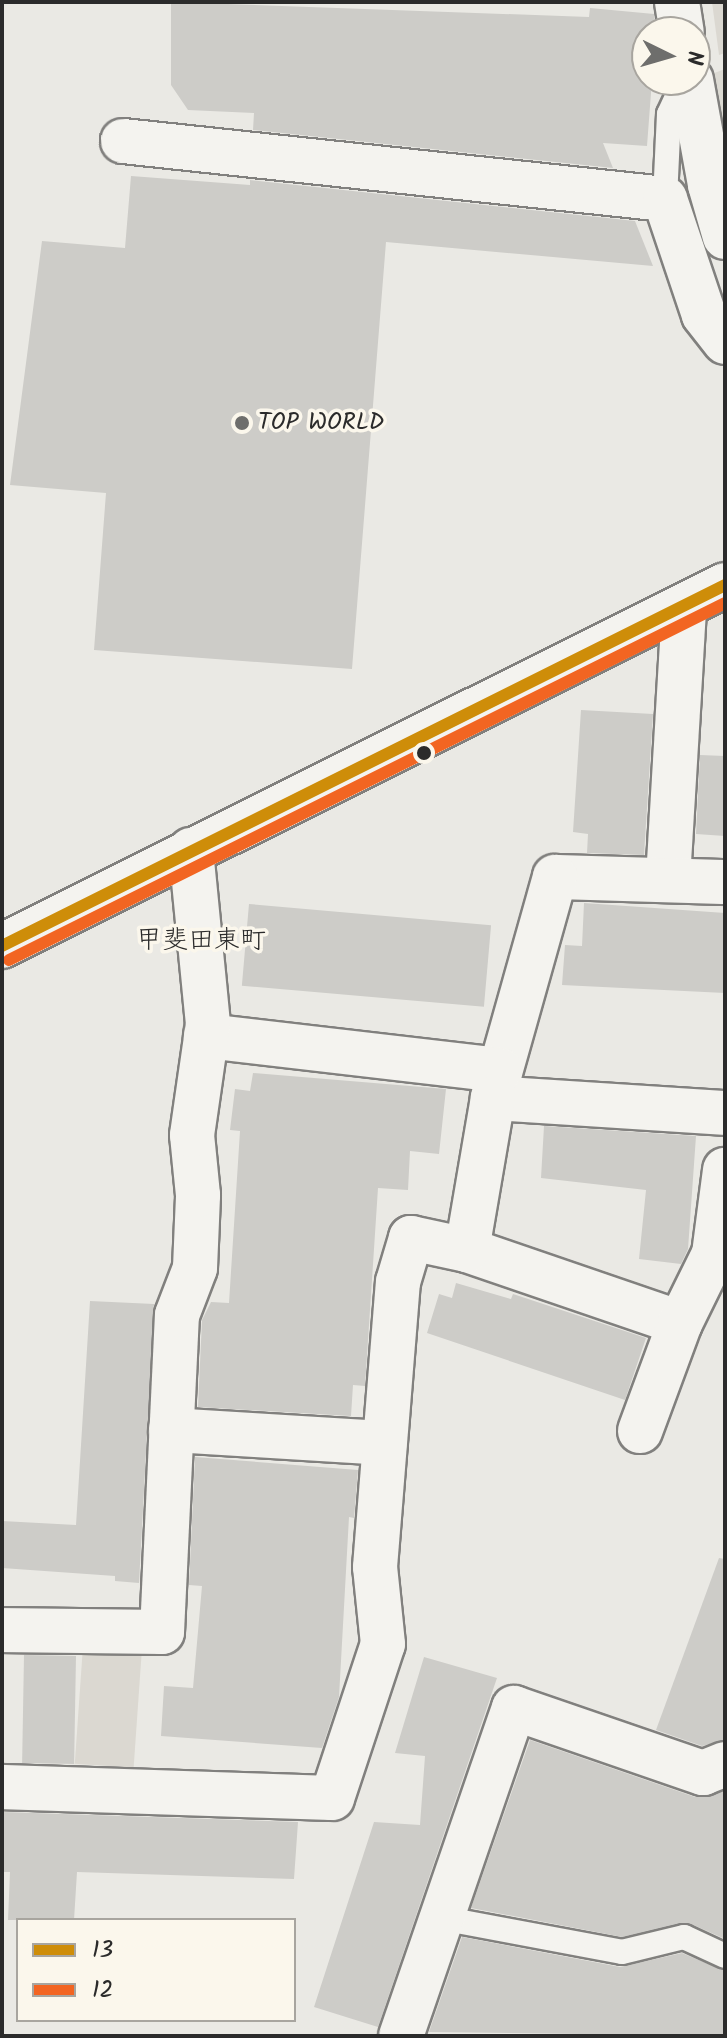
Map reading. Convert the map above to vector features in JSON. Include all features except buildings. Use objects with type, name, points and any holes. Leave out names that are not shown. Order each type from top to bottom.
[{"type":"street","points":[[691,96],[710,185],[725,237]]},
{"type":"street","points":[[123,141],[665,199],[704,315],[725,342]]},
{"type":"street","points":[[2,946],[638,626],[684,609],[725,585]]},
{"type":"street","points":[[668,879],[684,609]]},
{"type":"street","points":[[2,1630],[162,1632],[177,1315],[195,1268],[198,1195],[192,1135],[206,1036],[191,850]]},
{"type":"street","points":[[467,1250],[497,1084],[555,877],[725,882]]},
{"type":"street","points":[[206,1036],[497,1084],[725,1113]]},
{"type":"street","points":[[640,1431],[680,1323],[714,1254],[725,1170]]},
{"type":"street","points":[[2,1787],[332,1798],[383,1644],[375,1567],[398,1282],[411,1238],[467,1250],[680,1323]]},
{"type":"street","points":[[171,1430],[385,1443]]},
{"type":"street","points":[[401,2036],[514,1708],[703,1773],[725,1764]]},
{"type":"lane","points":[[665,199],[669,114],[679,96]]},
{"type":"lane","points":[[441,1918],[622,1952],[684,1937],[725,1956]]},
{"type":"shaded area","points":[[712,2],[725,2],[725,53],[719,55]]},
{"type":"shaded area","points":[[725,69],[725,138],[711,83],[711,74]]},
{"type":"shaded area","points":[[83,1646],[142,1650],[134,1768],[75,1764]]},
{"type":"transit line","name":"13","points":[[2,946],[725,585]]},
{"type":"transit line","name":"12","points":[[9,960],[725,603]]},
{"type":"place","name":"TOP WORLD","points":[[242,423]]},
{"type":"district","name":"甲斐田東町","points":[[201,942]]}]
